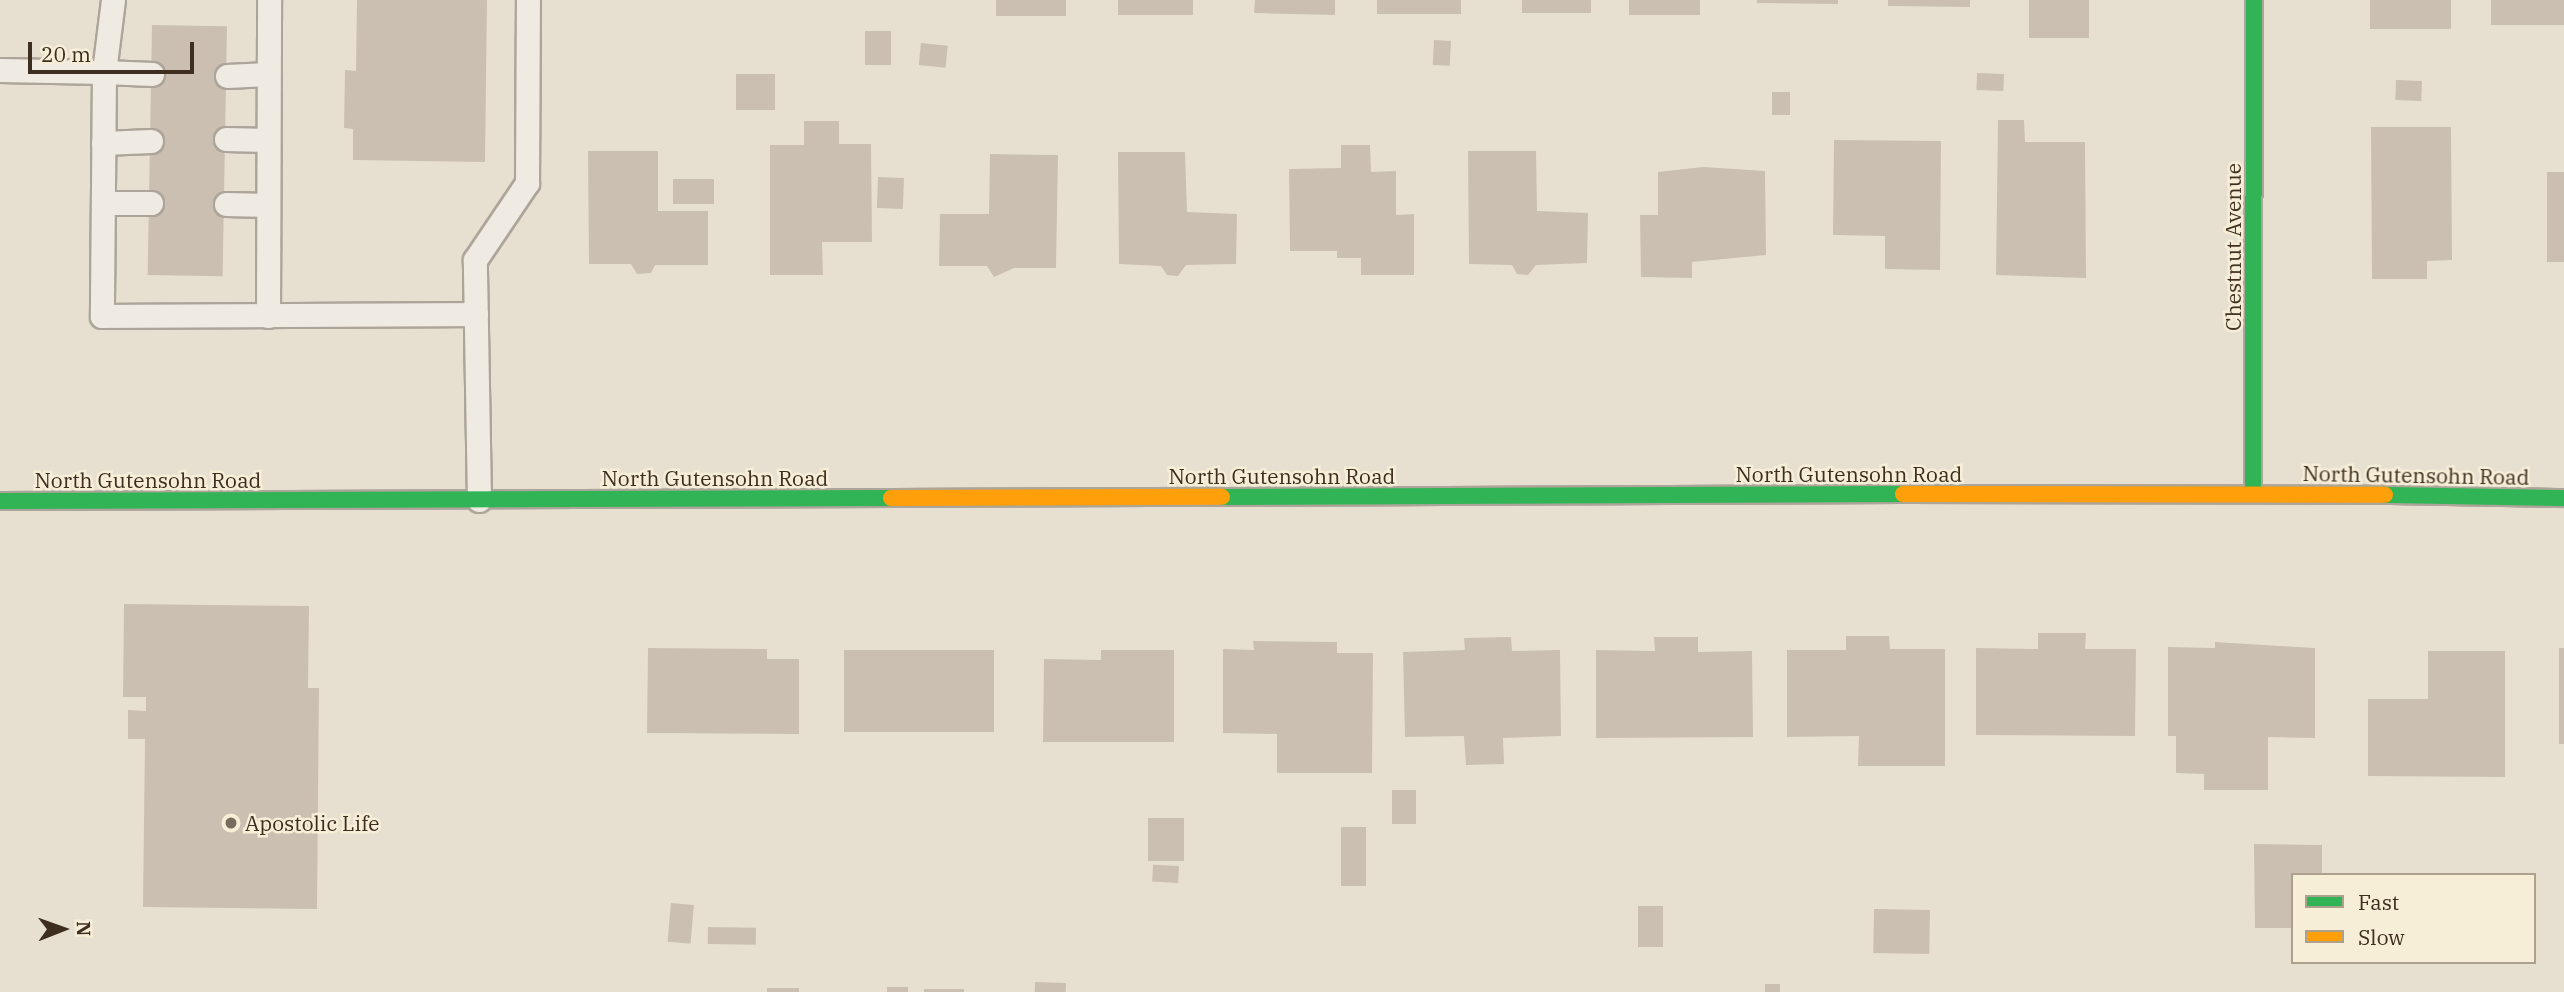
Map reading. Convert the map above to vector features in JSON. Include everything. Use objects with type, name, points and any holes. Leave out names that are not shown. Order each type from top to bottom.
[{"type":"street","name":"Chestnut Avenue","points":[[2253,493],[2255,0]]},
{"type":"street","name":"North Gutensohn Road","points":[[0,501],[2253,493],[2564,498]]},
{"type":"lane","points":[[113,0],[104,72],[102,316],[476,314]]},
{"type":"lane","points":[[268,316],[269,0]]},
{"type":"lane","points":[[479,499],[475,260],[527,183],[528,0]]},
{"type":"lane","points":[[0,70],[152,74]]},
{"type":"lane","points":[[227,76],[268,74]]},
{"type":"lane","points":[[226,139],[268,140]]},
{"type":"lane","points":[[103,143],[151,141]]},
{"type":"lane","points":[[103,203],[152,203]]},
{"type":"lane","points":[[226,204],[268,205]]},
{"type":"building","points":[[357,0],[487,0],[485,162],[353,160],[353,129],[344,128],[345,70],[356,71]]},
{"type":"building","points":[[996,0],[1066,0],[1066,16],[996,16]]},
{"type":"building","points":[[1118,0],[1193,0],[1193,15],[1118,15]]},
{"type":"building","points":[[1255,0],[1335,0],[1335,15],[1254,13]]},
{"type":"building","points":[[1377,0],[1461,0],[1461,14],[1377,14]]},
{"type":"building","points":[[1522,0],[1591,0],[1591,13],[1522,13]]},
{"type":"building","points":[[1629,0],[1700,0],[1700,15],[1629,15]]},
{"type":"building","points":[[1757,0],[1838,0],[1838,4],[1757,3]]},
{"type":"building","points":[[1888,0],[1970,0],[1970,7],[1888,6]]},
{"type":"building","points":[[2029,0],[2089,0],[2089,38],[2029,38]]},
{"type":"building","points":[[2370,0],[2451,0],[2451,29],[2370,29]]},
{"type":"building","points":[[2491,0],[2564,0],[2564,25],[2491,25]]},
{"type":"building","points":[[152,25],[227,26],[223,276],[148,275]]},
{"type":"building","points":[[865,31],[891,31],[891,65],[865,65]]},
{"type":"building","points":[[1434,40],[1451,41],[1450,66],[1433,65]]},
{"type":"building","points":[[921,43],[948,46],[946,68],[919,65]]},
{"type":"building","points":[[1977,73],[2004,74],[2003,91],[1976,90]]},
{"type":"building","points":[[736,74],[775,74],[775,110],[736,110]]},
{"type":"building","points":[[2396,80],[2422,81],[2421,101],[2395,100]]},
{"type":"building","points":[[1772,92],[1790,92],[1790,115],[1772,115]]},
{"type":"building","points":[[1998,120],[2024,120],[2025,142],[2085,142],[2086,278],[1996,275]]},
{"type":"building","points":[[804,121],[839,121],[839,144],[871,144],[872,242],[822,242],[823,275],[770,275],[770,145],[804,145]]},
{"type":"building","points":[[2371,127],[2451,127],[2452,260],[2427,261],[2427,279],[2372,279]]},
{"type":"building","points":[[1834,140],[1941,141],[1940,270],[1885,269],[1885,236],[1833,235]]},
{"type":"building","points":[[1341,145],[1370,145],[1371,172],[1396,171],[1396,215],[1414,214],[1414,275],[1361,275],[1361,258],[1337,258],[1337,251],[1290,251],[1289,169],[1341,168]]},
{"type":"building","points":[[588,151],[658,151],[658,211],[708,211],[708,265],[655,265],[651,273],[637,274],[631,264],[589,264]]},
{"type":"building","points":[[1468,151],[1536,151],[1537,211],[1588,213],[1587,263],[1536,265],[1528,275],[1517,274],[1512,265],[1469,264]]},
{"type":"building","points":[[1118,152],[1185,152],[1187,212],[1237,214],[1236,264],[1186,265],[1178,276],[1167,275],[1161,266],[1119,264]]},
{"type":"building","points":[[990,154],[1058,155],[1056,268],[1014,268],[994,277],[987,266],[939,266],[940,214],[989,214]]},
{"type":"building","points":[[1703,167],[1765,171],[1766,255],[1692,262],[1692,278],[1641,277],[1640,215],[1658,215],[1658,172]]},
{"type":"building","points":[[2547,172],[2564,172],[2564,262],[2547,262]]},
{"type":"building","points":[[878,177],[904,178],[903,209],[877,208]]},
{"type":"building","points":[[673,179],[714,179],[714,204],[673,204]]},
{"type":"building","name":"Apostolic Life","points":[[124,604],[309,606],[308,688],[319,688],[317,909],[143,907],[145,739],[128,739],[128,710],[146,711],[146,697],[123,697]]},
{"type":"building","points":[[2038,633],[2086,633],[2085,649],[2136,649],[2135,736],[1976,735],[1976,648],[2038,649]]},
{"type":"building","points":[[1846,636],[1889,636],[1890,649],[1945,649],[1945,766],[1858,766],[1859,736],[1787,737],[1787,650],[1846,650]]},
{"type":"building","points":[[1511,637],[1512,651],[1560,650],[1561,736],[1503,738],[1504,764],[1466,765],[1464,736],[1405,737],[1403,652],[1465,650],[1464,638]]},
{"type":"building","points":[[1654,637],[1698,637],[1698,652],[1752,651],[1753,737],[1596,738],[1596,650],[1655,651]]},
{"type":"building","points":[[1253,641],[1337,642],[1337,653],[1373,653],[1372,773],[1277,773],[1277,734],[1223,733],[1223,649],[1254,650]]},
{"type":"building","points":[[2215,642],[2315,648],[2315,738],[2268,737],[2268,790],[2204,790],[2204,774],[2176,773],[2176,736],[2168,736],[2168,647],[2215,648]]},
{"type":"building","points":[[648,648],[767,649],[767,659],[799,659],[799,734],[647,733]]},
{"type":"building","points":[[2559,648],[2564,648],[2564,744],[2559,744]]},
{"type":"building","points":[[844,650],[994,650],[994,732],[844,732]]},
{"type":"building","points":[[1101,650],[1174,650],[1174,742],[1043,742],[1044,659],[1101,660]]},
{"type":"building","points":[[2428,651],[2505,651],[2505,777],[2368,776],[2368,699],[2428,699]]},
{"type":"building","points":[[1392,790],[1416,790],[1416,824],[1392,824]]},
{"type":"building","points":[[1148,818],[1184,818],[1184,861],[1148,861]]},
{"type":"building","points":[[1341,827],[1366,827],[1366,886],[1341,886]]},
{"type":"building","points":[[2254,844],[2322,845],[2322,873],[2291,873],[2291,928],[2255,928]]},
{"type":"building","points":[[1153,865],[1179,866],[1178,883],[1152,882]]},
{"type":"building","points":[[671,903],[694,905],[691,944],[668,942]]},
{"type":"building","points":[[1638,906],[1663,906],[1663,947],[1638,947]]},
{"type":"building","points":[[1874,909],[1930,910],[1929,954],[1873,953]]},
{"type":"building","points":[[708,927],[756,928],[756,945],[708,944]]},
{"type":"building","points":[[1035,982],[1066,983],[1066,992],[1035,992]]},
{"type":"building","points":[[1765,984],[1780,984],[1780,992],[1765,992]]},
{"type":"building","points":[[887,987],[908,987],[908,992],[887,992]]},
{"type":"building","points":[[767,988],[799,988],[799,992],[767,992]]},
{"type":"building","points":[[924,989],[964,989],[964,992],[924,992]]},
{"type":"traffic: fast","points":[[2253,493],[2254,0]]},
{"type":"traffic: fast","points":[[1222,497],[1903,494]]},
{"type":"traffic: fast","points":[[2385,495],[2564,498]]},
{"type":"traffic: fast","points":[[0,501],[891,498]]},
{"type":"traffic: slow","points":[[1903,494],[2385,495]]},
{"type":"traffic: slow","points":[[891,498],[1222,497]]},
{"type":"place","name":"Apostolic Life","points":[[231,823]]}]
